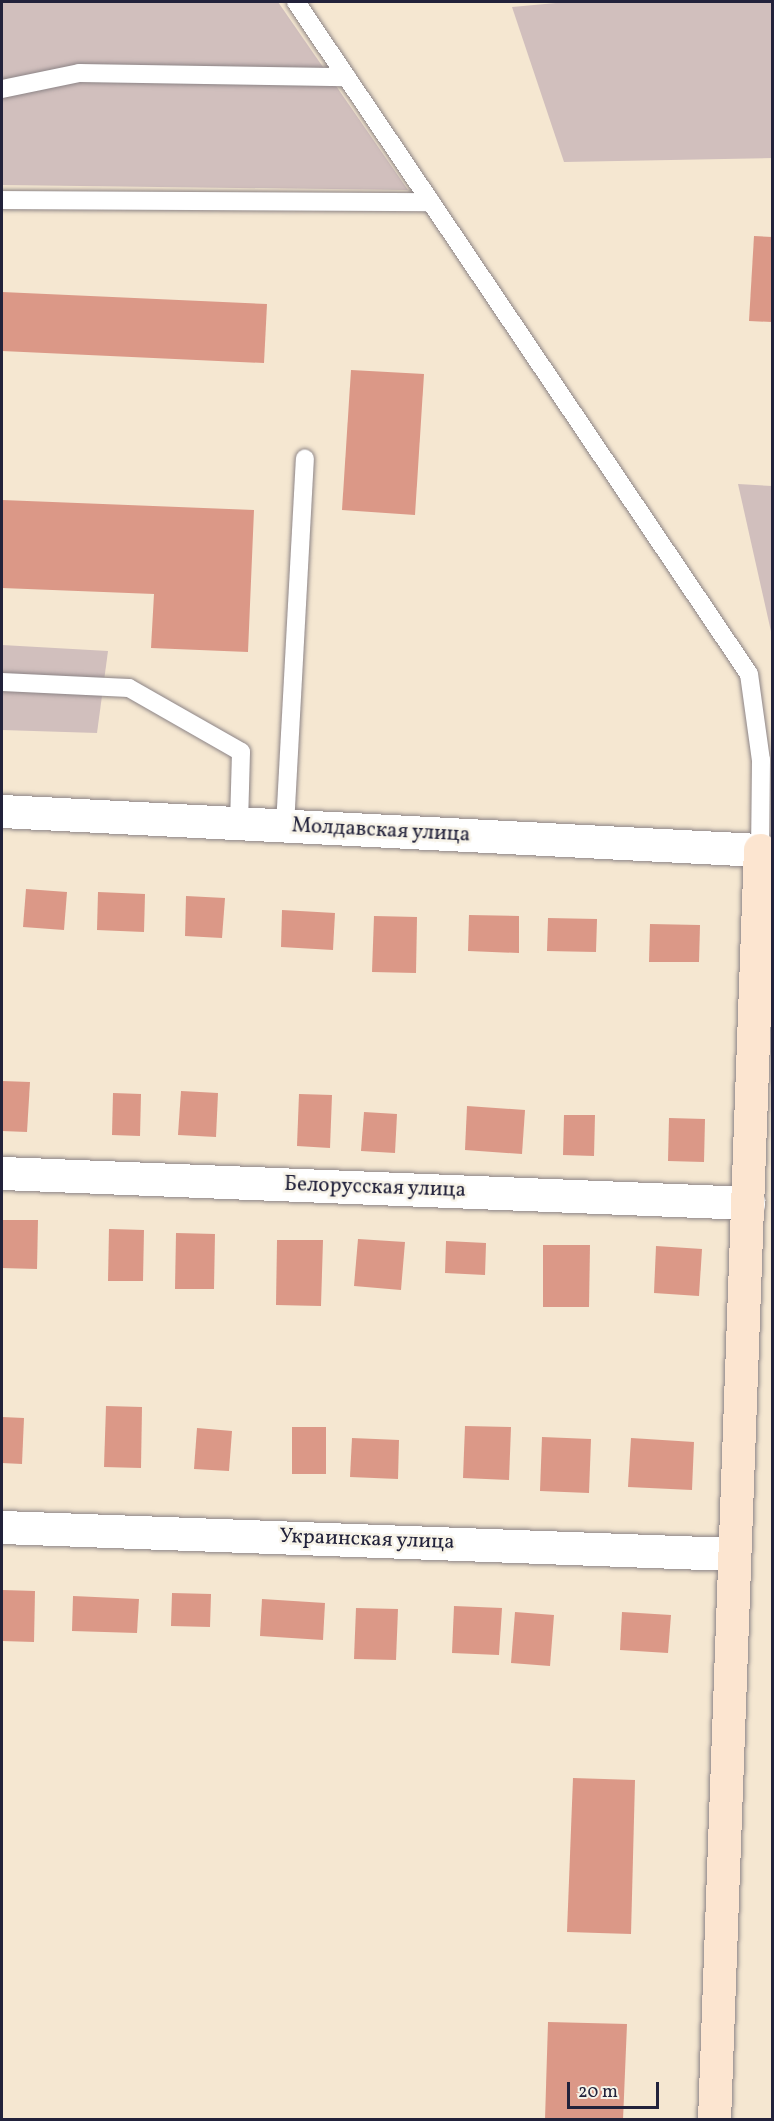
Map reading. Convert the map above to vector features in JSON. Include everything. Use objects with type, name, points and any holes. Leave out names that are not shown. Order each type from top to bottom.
[{"type":"street","name":"Молдавская улица","points":[[2,811],[766,850]]},
{"type":"street","points":[[714,2120],[732,1554],[766,850]]},
{"type":"street","name":"Белорусская улица","points":[[2,1173],[748,1203]]},
{"type":"street","name":"Украинская улица","points":[[2,1527],[732,1554]]},
{"type":"lane","points":[[296,2],[749,674],[761,760],[766,850]]},
{"type":"lane","points":[[2,89],[79,73],[347,76]]},
{"type":"lane","points":[[2,200],[430,202]]},
{"type":"lane","points":[[285,826],[305,459]]},
{"type":"lane","points":[[2,682],[129,688],[241,752],[239,823]]},
{"type":"shaded area","points":[[2,2],[278,2],[408,190],[2,185]]},
{"type":"shaded area","points":[[567,2],[772,2],[772,158],[564,162],[512,7]]},
{"type":"shaded area","points":[[738,484],[772,486],[772,636]]},
{"type":"shaded area","points":[[2,645],[108,651],[97,733],[2,730]]},
{"type":"building","points":[[754,236],[772,237],[772,322],[749,321]]},
{"type":"building","points":[[2,292],[267,304],[264,363],[2,351]]},
{"type":"building","points":[[351,370],[424,374],[415,515],[342,510]]},
{"type":"building","points":[[2,500],[254,510],[248,652],[151,648],[154,594],[2,588]]},
{"type":"building","points":[[26,889],[67,892],[64,930],[23,927]]},
{"type":"building","points":[[98,892],[145,894],[144,932],[97,930]]},
{"type":"building","points":[[186,896],[225,898],[222,938],[185,936]]},
{"type":"building","points":[[282,910],[335,913],[333,950],[281,947]]},
{"type":"building","points":[[469,915],[519,916],[519,953],[468,951]]},
{"type":"building","points":[[374,916],[417,917],[416,973],[372,972]]},
{"type":"building","points":[[548,918],[597,919],[596,952],[547,951]]},
{"type":"building","points":[[650,924],[700,925],[699,962],[649,962]]},
{"type":"building","points":[[2,1081],[30,1082],[27,1132],[2,1131]]},
{"type":"building","points":[[181,1091],[218,1093],[216,1137],[178,1135]]},
{"type":"building","points":[[113,1093],[141,1094],[140,1136],[112,1135]]},
{"type":"building","points":[[299,1094],[332,1095],[330,1148],[297,1146]]},
{"type":"building","points":[[467,1106],[525,1110],[522,1154],[465,1150]]},
{"type":"building","points":[[364,1112],[397,1114],[395,1153],[361,1151]]},
{"type":"building","points":[[564,1115],[595,1115],[594,1156],[563,1155]]},
{"type":"building","points":[[669,1118],[705,1119],[704,1162],[668,1161]]},
{"type":"building","points":[[2,1220],[38,1220],[37,1269],[2,1268]]},
{"type":"building","points":[[109,1229],[144,1230],[143,1281],[108,1281]]},
{"type":"building","points":[[176,1233],[215,1234],[214,1289],[175,1289]]},
{"type":"building","points":[[358,1239],[405,1242],[401,1290],[354,1286]]},
{"type":"building","points":[[277,1240],[323,1240],[321,1306],[276,1305]]},
{"type":"building","points":[[446,1241],[486,1243],[485,1275],[445,1273]]},
{"type":"building","points":[[543,1245],[590,1245],[589,1307],[543,1307]]},
{"type":"building","points":[[656,1246],[702,1249],[699,1296],[654,1293]]},
{"type":"building","points":[[106,1406],[142,1407],[141,1468],[104,1467]]},
{"type":"building","points":[[2,1417],[24,1418],[22,1464],[2,1463]]},
{"type":"building","points":[[465,1426],[511,1427],[509,1480],[463,1478]]},
{"type":"building","points":[[292,1427],[326,1427],[326,1474],[292,1474]]},
{"type":"building","points":[[197,1428],[232,1431],[229,1471],[194,1469]]},
{"type":"building","points":[[542,1437],[591,1439],[589,1493],[540,1491]]},
{"type":"building","points":[[352,1438],[399,1440],[398,1479],[350,1477]]},
{"type":"building","points":[[631,1438],[694,1442],[692,1490],[628,1487]]},
{"type":"building","points":[[2,1590],[35,1591],[34,1642],[2,1641]]},
{"type":"building","points":[[172,1593],[211,1594],[210,1627],[171,1626]]},
{"type":"building","points":[[73,1596],[139,1599],[137,1633],[72,1631]]},
{"type":"building","points":[[262,1599],[325,1603],[323,1640],[260,1636]]},
{"type":"building","points":[[454,1606],[502,1608],[499,1655],[452,1653]]},
{"type":"building","points":[[356,1608],[398,1609],[396,1660],[354,1659]]},
{"type":"building","points":[[515,1612],[554,1615],[550,1666],[511,1663]]},
{"type":"building","points":[[622,1612],[671,1615],[668,1653],[620,1650]]},
{"type":"building","points":[[573,1778],[635,1780],[631,1934],[567,1932]]},
{"type":"building","points":[[548,2022],[627,2024],[623,2120],[545,2120]]}]
